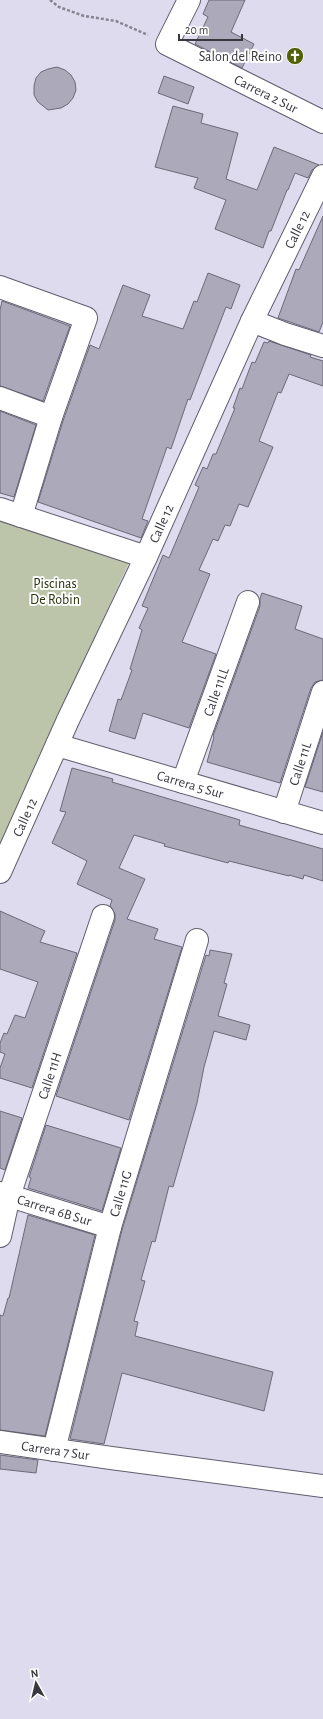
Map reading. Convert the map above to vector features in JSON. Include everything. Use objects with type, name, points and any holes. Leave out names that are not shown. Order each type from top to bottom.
[{"type":"street","points":[[167,44],[189,0]]},
{"type":"street","name":"Carrera 2 Sur","points":[[167,44],[323,122]]},
{"type":"street","name":"Calle 12","points":[[0,872],[57,745],[146,557],[252,321],[323,176]]},
{"type":"street","points":[[0,287],[86,318],[51,417],[21,516]]},
{"type":"street","points":[[252,321],[285,334],[323,346]]},
{"type":"street","points":[[0,398],[51,417]]},
{"type":"street","points":[[0,509],[146,557]]},
{"type":"street","name":"Calle 11LL","points":[[183,782],[248,602]]},
{"type":"street","name":"Calle 11L","points":[[284,812],[323,692]]},
{"type":"street","name":"Carrera 5 Sur","points":[[57,745],[323,823]]},
{"type":"street","name":"Calle 11H","points":[[0,1236],[4,1195],[103,916]]},
{"type":"street","name":"Calle 11G","points":[[54,1450],[110,1227],[197,940]]},
{"type":"street","name":"Carrera 6B Sur","points":[[4,1195],[110,1227]]},
{"type":"street","name":"Carrera 7 Sur","points":[[0,1442],[323,1486]]},
{"type":"path","points":[[50,0],[59,7],[84,16],[116,21],[167,44]]},
{"type":"green space","name":"Piscinas De Robin","points":[[0,516],[131,558],[0,844]]},
{"type":"building","points":[[209,0],[245,0],[231,32],[254,44],[242,68],[195,44],[208,17],[203,14]]},
{"type":"building","points":[[57,67],[65,70],[71,75],[75,82],[76,90],[73,98],[68,104],[61,108],[48,110],[38,102],[34,95],[34,86],[36,78],[41,72]]},
{"type":"building","points":[[164,76],[194,87],[188,104],[158,93]]},
{"type":"building","points":[[173,106],[203,114],[201,123],[238,133],[226,179],[257,190],[274,147],[319,165],[312,170],[308,178],[295,173],[263,248],[215,229],[226,200],[194,188],[198,178],[155,167]]},
{"type":"building","points":[[323,216],[323,322],[319,332],[278,318],[296,269],[299,270]]},
{"type":"building","points":[[208,273],[240,285],[231,309],[226,307],[190,400],[188,399],[171,449],[167,447],[142,519],[148,521],[141,538],[38,502],[63,421],[90,345],[99,349],[123,285],[150,295],[142,316],[183,329],[194,301],[197,302]]},
{"type":"building","points":[[2,301],[70,326],[43,401],[0,386],[0,310]]},
{"type":"building","points":[[269,341],[311,355],[310,357],[323,361],[323,386],[289,374],[281,393],[278,392],[259,441],[273,447],[248,507],[239,504],[230,526],[225,525],[218,541],[213,539],[199,570],[210,574],[182,642],[216,654],[189,728],[143,713],[135,739],[109,731],[118,699],[121,700],[132,670],[130,669],[142,630],[139,628],[148,608],[142,606],[163,555],[169,558],[199,487],[195,485],[203,467],[207,469],[213,454],[216,454],[235,408],[233,408],[240,388],[242,389],[252,362],[255,363],[264,342],[268,343]]},
{"type":"building","points":[[0,411],[36,425],[14,497],[0,493]]},
{"type":"building","points":[[262,593],[302,606],[295,629],[323,639],[323,680],[315,682],[311,688],[280,783],[207,762],[213,736],[260,606],[260,598]]},
{"type":"building","points":[[323,732],[323,792],[305,787]]},
{"type":"building","points":[[72,768],[113,779],[112,782],[240,820],[239,825],[323,849],[323,881],[304,875],[303,879],[229,861],[228,863],[164,846],[165,844],[134,835],[119,868],[145,879],[127,919],[158,929],[154,939],[182,947],[129,1120],[56,1096],[115,920],[115,914],[110,906],[112,900],[77,884],[87,861],[52,843],[66,812],[60,811]]},
{"type":"building","points":[[0,911],[45,931],[40,942],[77,953],[32,1088],[0,1078],[0,1068],[5,1054],[0,1052],[0,1043],[4,1033],[7,1034],[15,1015],[25,1018],[38,982],[0,969]]},
{"type":"building","points":[[210,950],[232,954],[224,983],[227,984],[218,1016],[250,1025],[246,1040],[214,1031],[204,1067],[197,1103],[173,1187],[169,1186],[155,1242],[152,1241],[141,1280],[145,1281],[134,1321],[138,1322],[135,1336],[273,1372],[264,1411],[122,1373],[104,1444],[70,1439],[122,1230],[206,955],[209,956]]},
{"type":"building","points":[[0,1111],[22,1118],[5,1170],[0,1168]]},
{"type":"building","points":[[46,1125],[121,1148],[102,1211],[28,1188],[31,1178],[29,1177]]},
{"type":"building","points":[[28,1215],[95,1235],[45,1436],[0,1430],[0,1315],[3,1316],[9,1298]]},
{"type":"building","points":[[0,1455],[38,1460],[36,1473],[0,1469]]},
{"type":"place","name":"Salon del Reino","points":[[295,56]]}]
